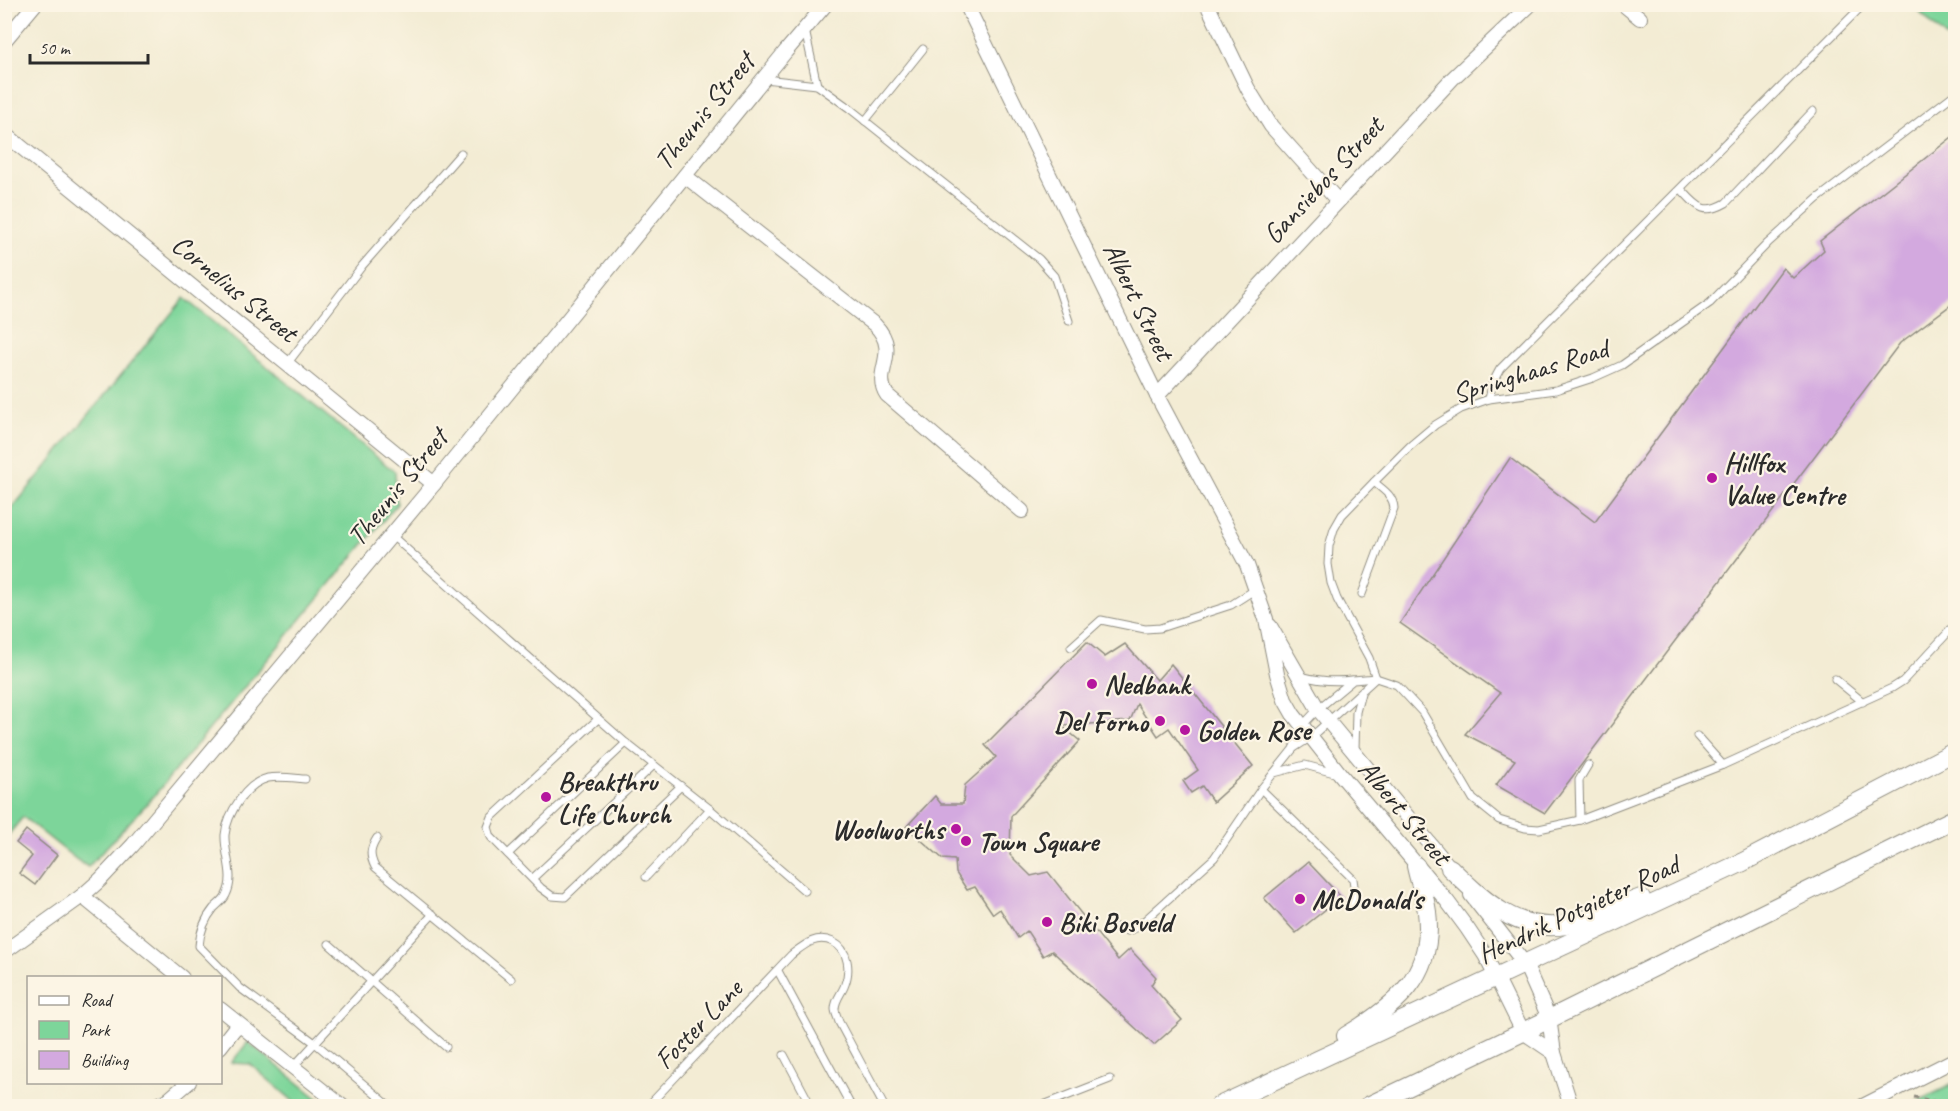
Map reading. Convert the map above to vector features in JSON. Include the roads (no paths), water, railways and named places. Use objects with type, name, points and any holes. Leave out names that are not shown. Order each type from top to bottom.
[{"type":"main road","name":"Hendrik Potgieter Road","points":[[1219,1107],[1743,862],[1956,751]]},
{"type":"main road","points":[[1368,1107],[1956,818]]},
{"type":"main road","points":[[1450,868],[1506,916],[1529,925],[1552,926],[1568,924],[1743,862]]},
{"type":"main road","points":[[1270,1082],[1366,1024],[1388,1009],[1404,994],[1425,955],[1428,926],[1416,866]]},
{"type":"street","points":[[4,41],[34,4]]},
{"type":"street","name":"Theunis Street","points":[[4,952],[81,896],[100,880],[133,844],[434,484],[826,4]]},
{"type":"street","name":"Albert Street","points":[[966,4],[1157,396],[1236,544],[1257,589],[1285,700],[1341,775],[1467,928],[1485,955],[1523,1032]]},
{"type":"street","name":"Gansiebos Street","points":[[1157,396],[1452,79],[1531,4]]},
{"type":"street","points":[[1623,4],[1640,18]]},
{"type":"street","points":[[1210,6],[1248,88],[1271,126],[1338,201]]},
{"type":"street","name":"Cornelius Street","points":[[4,133],[434,484]]},
{"type":"street","points":[[685,176],[875,326],[888,344],[882,385],[886,395],[1022,511]]},
{"type":"street","name":"Albert Street","points":[[1266,619],[1318,709],[1450,868],[1525,964],[1549,1018],[1554,1053],[1570,1107]]},
{"type":"street","points":[[81,896],[180,976]]},
{"type":"street","points":[[222,1011],[342,1107]]},
{"type":"street","points":[[222,1044],[238,1024]]},
{"type":"street","points":[[1523,1032],[1554,1053]]},
{"type":"street","points":[[1863,1107],[1956,1059]]},
{"type":"street","points":[[156,1107],[188,1084]]},
{"type":"lane","points":[[1489,399],[1493,382],[1500,369],[1864,4]]},
{"type":"lane","points":[[805,30],[817,85]]},
{"type":"lane","points":[[865,121],[923,49]]},
{"type":"lane","points":[[764,79],[817,85],[865,121],[1047,267],[1054,276],[1069,321]]},
{"type":"lane","name":"Springhaas Road","points":[[1376,678],[1369,658],[1337,599],[1331,583],[1328,564],[1329,546],[1334,529],[1342,515],[1374,482],[1435,425],[1461,410],[1489,399],[1556,390],[1593,378],[1622,365],[1710,303],[1768,243],[1817,199],[1956,93]]},
{"type":"lane","points":[[1681,189],[1696,206],[1706,210],[1716,209],[1726,203],[1813,111]]},
{"type":"lane","points":[[287,364],[362,266],[461,153]]},
{"type":"lane","points":[[1362,594],[1394,508],[1390,495],[1374,482]]},
{"type":"lane","points":[[391,535],[598,719],[710,809],[805,891]]},
{"type":"lane","points":[[1071,646],[1101,621],[1145,629],[1160,628],[1231,605],[1257,589]]},
{"type":"lane","points":[[1299,675],[1325,681],[1376,678],[1397,685],[1422,712],[1473,799],[1488,813],[1510,825],[1539,830],[1580,820],[1723,765],[1863,702],[1904,681],[1956,624]]},
{"type":"lane","points":[[1293,749],[1307,732],[1328,721],[1376,678]]},
{"type":"lane","points":[[1835,679],[1863,702]]},
{"type":"lane","points":[[1116,927],[1127,931],[1136,928],[1205,867],[1220,850],[1261,789],[1307,732],[1318,709],[1353,680]]},
{"type":"lane","points":[[1355,752],[1356,712],[1361,693]]},
{"type":"lane","points":[[598,719],[492,817],[488,826],[491,837],[541,888],[552,896],[565,897],[681,786]]},
{"type":"lane","points":[[1697,736],[1723,765]]},
{"type":"lane","points":[[508,854],[626,743]]},
{"type":"lane","points":[[533,878],[654,765]]},
{"type":"lane","points":[[1274,772],[1305,765],[1341,775]]},
{"type":"lane","points":[[1580,820],[1579,780],[1588,765]]},
{"type":"lane","points":[[306,779],[268,778],[254,784],[235,808],[225,834],[230,878],[226,895],[208,914],[200,932],[199,946],[240,988],[315,1043],[387,1104]]},
{"type":"lane","points":[[1261,789],[1353,879],[1355,893],[1351,906]]},
{"type":"lane","points":[[646,877],[710,809]]},
{"type":"lane","points":[[377,838],[370,849],[375,867],[511,979]]},
{"type":"lane","points":[[293,1067],[433,914]]},
{"type":"lane","name":"Foster Lane","points":[[648,1107],[791,955],[808,942],[818,939],[831,941],[840,947],[848,959],[845,986],[835,1009],[839,1022],[884,1107]]},
{"type":"lane","points":[[329,944],[447,1047]]},
{"type":"lane","name":"Foster Lane","points":[[777,971],[851,1107]]},
{"type":"lane","points":[[784,1055],[811,1107]]},
{"type":"lane","points":[[1041,1107],[1110,1079]]},
{"type":"place","name":"Hillfox Value Centre","points":[[1712,478]]},
{"type":"place","name":"Nedbank","points":[[1092,684]]},
{"type":"place","name":"Del Forno","points":[[1160,721]]},
{"type":"place","name":"Golden Rose","points":[[1185,730]]},
{"type":"place","name":"Breakthru Life Church","points":[[546,797]]},
{"type":"place","name":"Woolworths","points":[[956,829]]},
{"type":"place","name":"Town Square","points":[[966,841]]},
{"type":"place","name":"McDonald's","points":[[1300,899]]},
{"type":"place","name":"Biki Bosveld","points":[[1047,922]]}]
